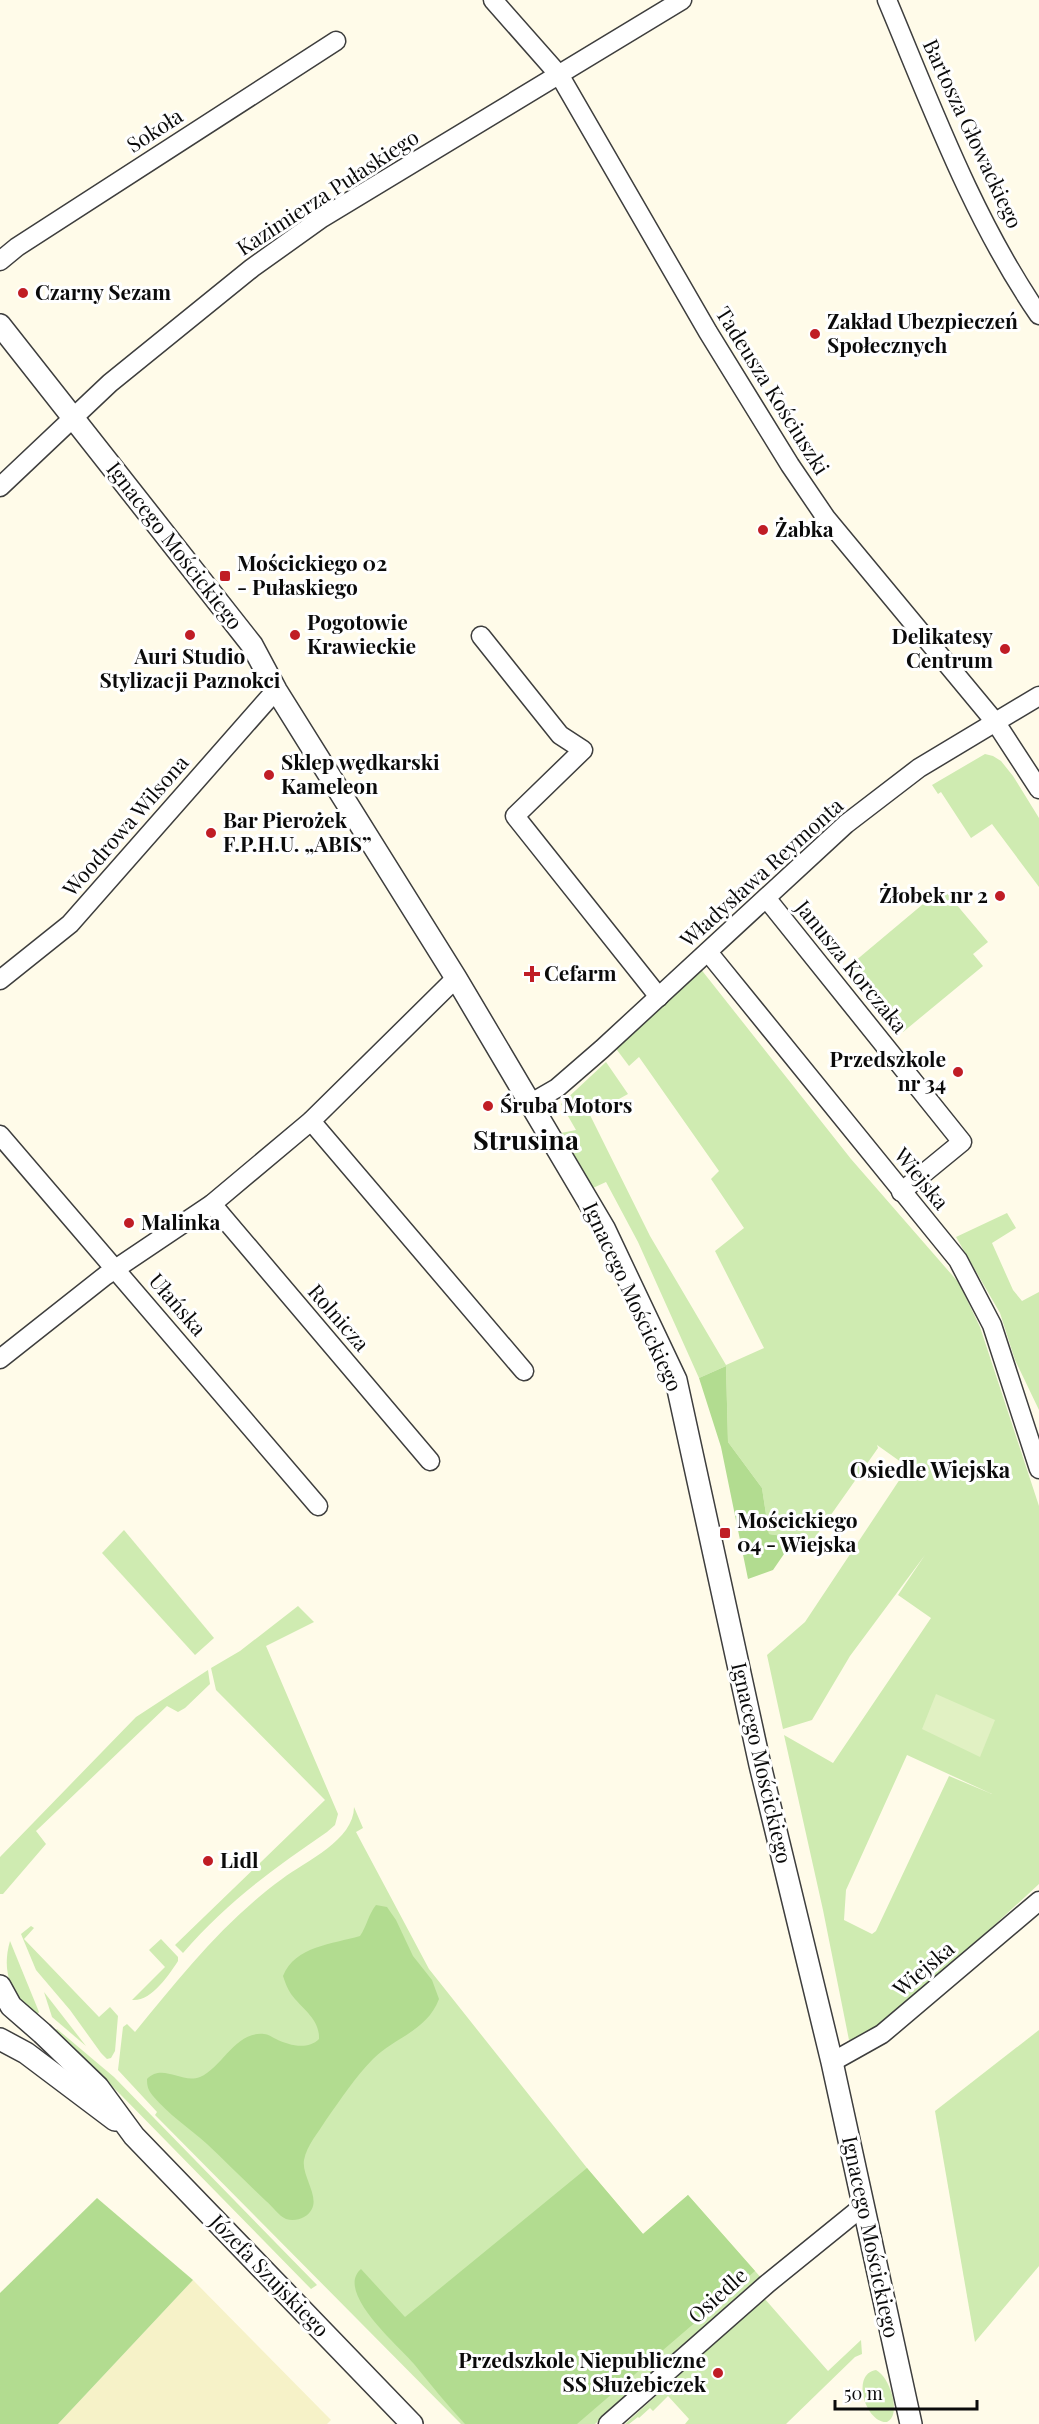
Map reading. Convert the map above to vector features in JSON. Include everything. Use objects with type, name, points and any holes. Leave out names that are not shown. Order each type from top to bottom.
[{"type":"street","name":"Tadeusza Kościuszki","points":[[493,0],[560,76],[708,332],[813,499],[996,723],[1039,789]]},
{"type":"street","name":"Kazimierza Pułaskiego","points":[[0,487],[110,383],[286,243],[322,218],[560,76],[682,0]]},
{"type":"street","name":"Bartosza Głowackiego","points":[[887,0],[955,160],[994,239],[1039,315]]},
{"type":"street","name":"Sokoła","points":[[0,261],[17,247],[336,41]]},
{"type":"street","name":"Ignacego Mościckiego","points":[[0,325],[252,645],[276,690],[456,978],[604,1228],[676,1380],[760,1765],[832,2062],[911,2424]]},
{"type":"street","points":[[481,636],[560,735],[583,750],[515,816],[659,997]]},
{"type":"street","name":"Woodrowa Wilsona","points":[[0,980],[70,924],[276,690]]},
{"type":"street","name":"Władysława Reymonta","points":[[531,1103],[557,1088],[767,899],[846,824],[919,768],[1039,696]]},
{"type":"street","name":"Janusza Korczaka","points":[[767,899],[962,1142],[901,1192]]},
{"type":"street","name":"Wiejska","points":[[708,952],[957,1260],[992,1325],[1039,1469]]},
{"type":"street","points":[[0,1359],[117,1269],[212,1204],[311,1121],[456,978]]},
{"type":"street","points":[[311,1121],[524,1371]]},
{"type":"street","name":"Ułańska","points":[[0,1136],[117,1269],[318,1506]]},
{"type":"street","name":"Rolnicza","points":[[212,1204],[430,1461]]},
{"type":"street","name":"Wiejska","points":[[832,2062],[882,2034],[1039,1901]]},
{"type":"street","name":"Józefa Szujskiego","points":[[0,1986],[11,2006],[98,2087],[126,2127],[412,2424]]},
{"type":"street","name":"Józefa Szujskiego","points":[[0,2039],[26,2053],[126,2127]]},
{"type":"street","name":"Osiedle","points":[[608,2424],[766,2284],[862,2207]]},
{"type":"shaded area","points":[[193,2280],[331,2420],[327,2424],[58,2424]]},
{"type":"green space","points":[[985,754],[1001,761],[1039,818],[1039,887],[992,824],[971,838],[941,792],[938,794],[932,785]]},
{"type":"green space","points":[[941,889],[988,942],[973,954],[983,966],[903,1032],[848,967]]},
{"type":"green space","points":[[696,963],[851,1159],[959,1283],[980,1327],[1039,1506],[1039,1884],[964,1953],[965,1963],[882,2034],[849,2040],[784,1735],[833,1763],[931,1618],[898,1595],[925,1555],[850,1656],[812,1720],[783,1729],[767,1655],[805,1622],[908,1467],[877,1445],[878,1448],[809,1546],[795,1538],[769,1534],[762,1488],[728,1442],[726,1366],[699,1378],[638,1242],[606,1182],[593,1188],[561,1133],[576,1130],[561,1104],[606,1062],[628,1094],[590,1115],[650,1236],[726,1365],[764,1348],[715,1251],[744,1228],[711,1179],[719,1171],[639,1057],[629,1066],[614,1046]],"holes":[[[907,1755],[992,1794],[949,1776],[876,1931],[872,1934],[844,1920],[846,1890]]]},
{"type":"green space","points":[[1007,1213],[1016,1228],[992,1243],[1013,1290],[1022,1301],[1039,1292],[1039,1410],[1015,1360],[1000,1313],[956,1237]]},
{"type":"green space","points":[[726,1366],[728,1442],[762,1488],[769,1534],[795,1538],[773,1570],[748,1579],[721,1447],[699,1378]]},
{"type":"green space","points":[[124,1530],[214,1638],[195,1655],[102,1553]]},
{"type":"green space","points":[[298,1606],[314,1622],[266,1646],[338,1814],[335,1825],[233,1902],[183,1953],[175,1945],[325,1800],[216,1690],[211,1668],[240,1651]]},
{"type":"green space","points":[[208,1670],[210,1684],[185,1708],[178,1712],[167,1706],[36,1831],[46,1844],[3,1894],[0,1894],[0,1857],[136,1717]]},
{"type":"green space","points":[[936,1694],[995,1720],[980,1757],[922,1729]]},
{"type":"green space","points":[[354,1807],[363,1828],[356,1832],[429,1969],[587,2168],[643,2234],[688,2195],[763,2280],[595,2424],[461,2424],[155,2115],[157,2112],[118,2070],[123,2027],[127,2024],[135,2032],[204,1951],[241,1913],[282,1879],[338,1840],[352,1819]]},
{"type":"green space","points":[[376,1905],[387,1907],[396,1920],[413,1956],[432,1980],[439,1999],[427,2019],[382,2051],[348,2088],[305,2155],[304,2167],[313,2205],[302,2218],[286,2219],[207,2144],[159,2103],[149,2090],[147,2079],[159,2073],[186,2078],[200,2077],[216,2066],[237,2044],[254,2035],[267,2034],[287,2044],[299,2046],[310,2045],[319,2039],[317,2026],[291,1994],[283,1976],[296,1958],[306,1952],[360,1936]]},
{"type":"green space","points":[[31,1926],[34,1928],[24,1939],[99,2017],[110,2007],[118,2016],[115,2051],[111,2058],[107,2059],[101,2053],[70,2010],[36,1970],[21,1934]]},
{"type":"green space","points":[[161,1939],[178,1957],[178,1961],[153,1992],[146,1997],[132,2000],[165,1967],[149,1950]]},
{"type":"green space","points":[[10,1941],[39,2012],[36,2016],[20,2000],[10,1983],[7,1963]]},
{"type":"green space","points":[[44,1992],[86,2046],[52,2017]]},
{"type":"green space","points":[[57,2029],[114,2077],[317,2285],[311,2289],[120,2094],[54,2031]]},
{"type":"green space","points":[[1039,2030],[1039,2266],[975,2342],[935,2111]]},
{"type":"green space","points":[[587,2168],[643,2234],[688,2195],[755,2271],[577,2424],[465,2424],[372,2319],[356,2291],[355,2279],[361,2269],[405,2317]]},
{"type":"green space","points":[[97,2198],[193,2280],[58,2424],[0,2424],[0,2293]]},
{"type":"green space","points":[[764,2298],[828,2371],[861,2340],[862,2354],[855,2357],[786,2424],[685,2424],[689,2419],[668,2396],[653,2411],[650,2408],[639,2418],[625,2424]]},
{"type":"green space","points":[[876,2370],[886,2380],[894,2404],[894,2412],[887,2422],[879,2421],[873,2415],[864,2398],[864,2380],[868,2373]]},
{"type":"place","name":"Czarny Sezam","points":[[23,293]]},
{"type":"place","name":"Zakład Ubezpieczeń Społecznych","points":[[815,334]]},
{"type":"place","name":"Żabka","points":[[763,530]]},
{"type":"place","name":"Mościckiego 02 - Pułaskiego","points":[[225,576]]},
{"type":"place","name":"Auri Studio Stylizacji Paznokci","points":[[190,635]]},
{"type":"place","name":"Pogotowie Krawieckie","points":[[295,635]]},
{"type":"place","name":"Delikatesy Centrum","points":[[1005,649]]},
{"type":"place","name":"Sklep wędkarski Kameleon","points":[[269,775]]},
{"type":"place","name":"Bar Pierożek F.P.H.U. „ABIS”","points":[[211,833]]},
{"type":"place","name":"Żłobek nr 2","points":[[1000,896]]},
{"type":"place","name":"Cefarm","points":[[532,974]]},
{"type":"place","name":"Przedszkole nr 34","points":[[958,1072]]},
{"type":"place","name":"Śruba Motors","points":[[488,1106]]},
{"type":"place","name":"Malinka","points":[[129,1223]]},
{"type":"place","name":"Mościckiego 04 - Wiejska","points":[[725,1533]]},
{"type":"place","name":"Lidl","points":[[208,1861]]},
{"type":"place","name":"Przedszkole Niepubliczne SS Służebiczek","points":[[718,2373]]},
{"type":"district","name":"Strusina","points":[[526,1141]]},
{"type":"district","name":"Osiedle Wiejska","points":[[930,1470]]}]
